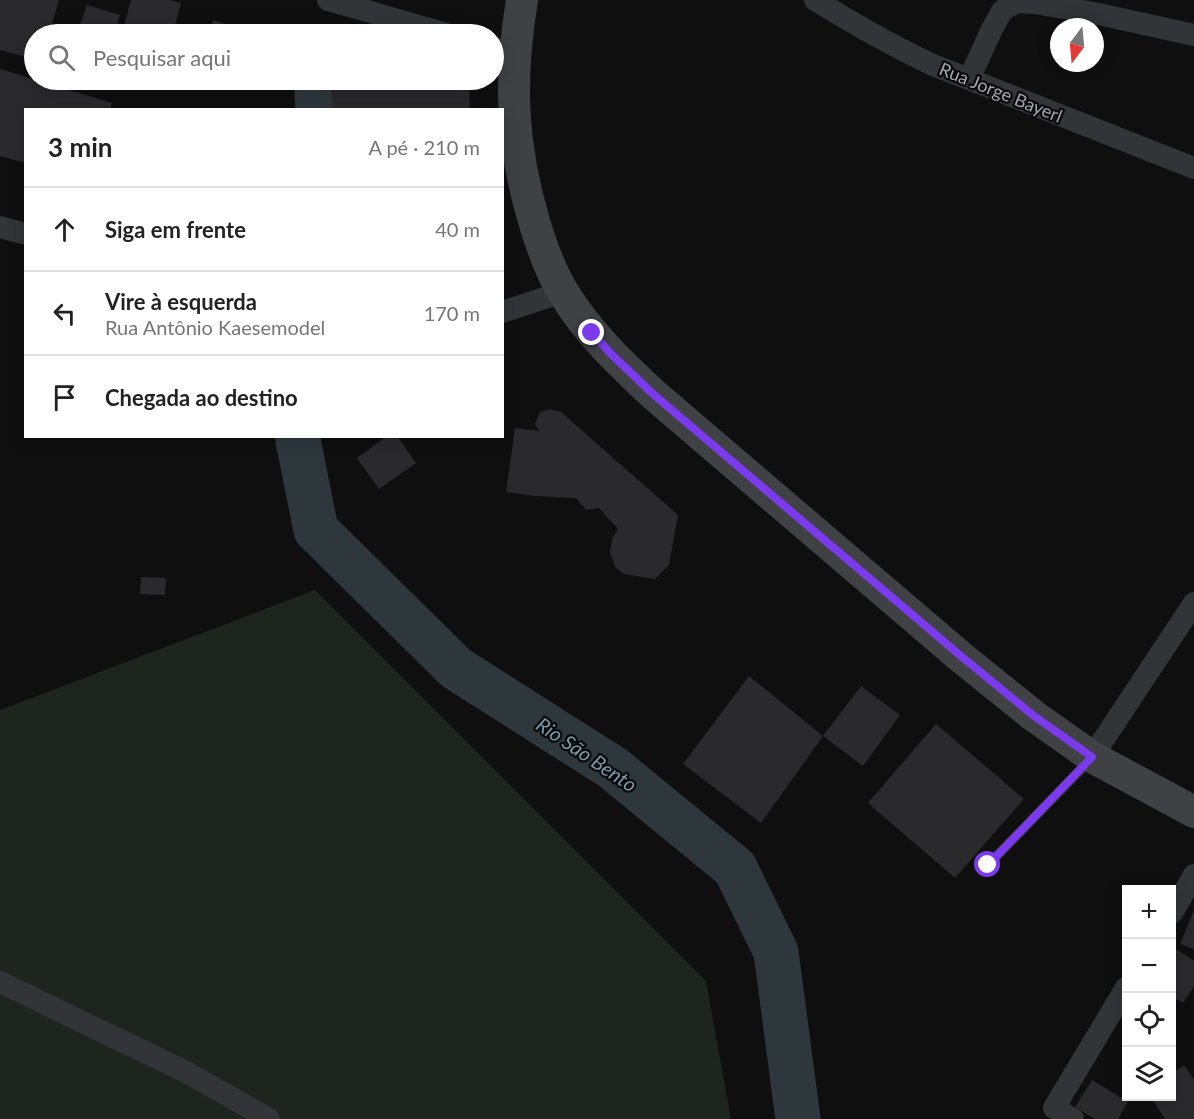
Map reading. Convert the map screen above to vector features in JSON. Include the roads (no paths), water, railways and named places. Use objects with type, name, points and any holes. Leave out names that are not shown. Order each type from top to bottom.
[{"type":"main road","points":[[522,0],[505,51],[520,167],[539,237],[550,265],[563,292],[592,333],[653,394],[1034,716],[1092,757],[1194,812]]},
{"type":"street","points":[[328,0],[412,24]]},
{"type":"street","name":"Rua Jorge Bayerl","points":[[815,0],[902,51],[1194,168]]},
{"type":"street","points":[[969,79],[1002,11],[1016,2],[1094,13],[1194,35]]},
{"type":"street","points":[[0,227],[24,233]]},
{"type":"street","points":[[504,311],[563,292]]},
{"type":"street","points":[[1092,757],[1194,603]]},
{"type":"street","points":[[1176,906],[1194,875]]},
{"type":"street","points":[[0,982],[188,1073],[270,1119]]},
{"type":"street","points":[[1073,1119],[1054,1108],[1122,993]]},
{"type":"lane","points":[[988,865],[1092,757]]},
{"type":"waterway","name":"Rio São Bento","points":[[317,90],[318,108]]},
{"type":"waterway","name":"Rio São Bento","points":[[298,438],[316,530],[456,668],[613,768],[735,868],[776,952],[798,1119]]}]
